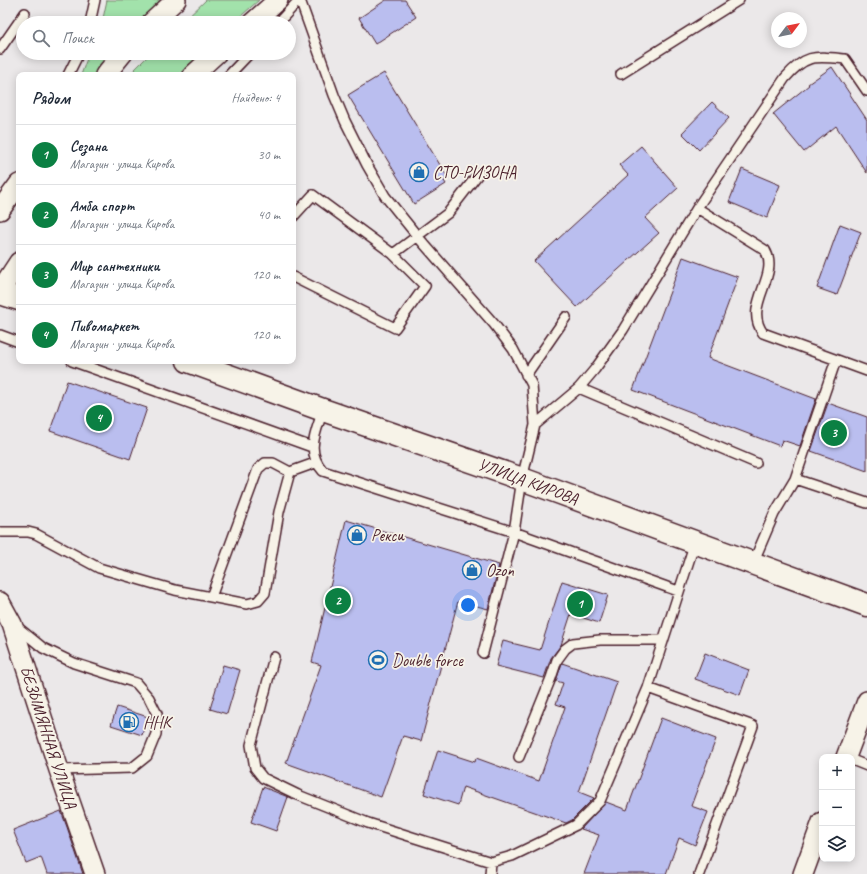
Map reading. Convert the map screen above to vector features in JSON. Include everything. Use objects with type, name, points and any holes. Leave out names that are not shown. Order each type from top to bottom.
[{"type":"main road","points":[[0,292],[16,299]]},
{"type":"main road","name":"УЛИЦА КИРОВА","points":[[196,364],[753,562],[867,605]]},
{"type":"street","points":[[159,16],[176,0]]},
{"type":"street","points":[[260,16],[278,0]]},
{"type":"street","points":[[107,72],[117,60]]},
{"type":"street","points":[[196,72],[210,60]]},
{"type":"street","points":[[2,203],[16,187]]},
{"type":"street","points":[[0,292],[16,267]]},
{"type":"street","name":"БЕЗЫМЯННАЯ УЛИЦА","points":[[0,602],[12,624],[59,770],[95,874]]},
{"type":"street","points":[[847,754],[867,701]]},
{"type":"street","points":[[803,874],[821,826]]},
{"type":"lane","points":[[92,16],[95,0]]},
{"type":"lane","points":[[285,16],[300,0],[334,95],[345,121],[367,165],[385,196],[418,237],[494,324],[512,349],[532,384],[535,424],[522,479],[514,532],[483,653]]},
{"type":"lane","points":[[621,74],[739,0]]},
{"type":"lane","points":[[0,49],[16,26]]},
{"type":"lane","points":[[535,424],[579,388],[624,330],[697,208],[785,78],[796,66],[815,56],[845,59],[867,92]]},
{"type":"lane","points":[[70,72],[76,60]]},
{"type":"lane","points":[[232,72],[243,60]]},
{"type":"lane","points":[[393,254],[418,237],[448,213],[479,173]]},
{"type":"lane","points":[[296,215],[313,195],[393,254],[425,286],[395,328],[296,278]]},
{"type":"lane","points":[[697,208],[765,250],[769,256],[769,266],[756,316],[758,326],[763,333],[867,371]]},
{"type":"lane","points":[[526,375],[566,317]]},
{"type":"lane","points":[[0,335],[16,341]]},
{"type":"lane","points":[[753,562],[774,514],[795,480],[836,360]]},
{"type":"lane","points":[[80,364],[312,447]]},
{"type":"lane","points":[[579,388],[756,463]]},
{"type":"lane","points":[[323,410],[312,447],[315,463],[323,471],[514,532],[678,591]]},
{"type":"lane","points":[[211,597],[258,469],[265,463],[273,463],[290,472],[315,463]]},
{"type":"lane","points":[[0,532],[28,532],[36,534],[99,568],[175,590],[247,604],[258,601],[265,593],[279,512],[290,472]]},
{"type":"lane","points":[[795,480],[867,503]]},
{"type":"lane","points":[[274,657],[251,746],[254,768],[263,778],[298,796],[368,823],[491,862],[512,856],[576,825],[600,801],[648,688],[695,542]]},
{"type":"lane","points":[[12,624],[43,648],[74,663],[136,683],[149,698],[157,714],[156,734],[147,756],[132,768],[59,770]]},
{"type":"lane","points":[[519,757],[557,660],[565,649],[573,643],[600,640],[664,640]]},
{"type":"lane","points":[[648,688],[753,726],[699,874]]},
{"type":"lane","points":[[855,761],[867,766]]},
{"type":"lane","points":[[490,874],[491,862]]},
{"type":"green space","points":[[107,0],[165,0],[148,16],[104,16]]},
{"type":"green space","points":[[206,0],[259,0],[241,16],[189,16]]},
{"type":"green space","points":[[86,60],[106,60],[96,72],[82,72]]},
{"type":"green space","points":[[144,60],[194,60],[181,72],[132,72]]},
{"type":"building","points":[[386,0],[405,0],[416,17],[375,44],[359,18]]},
{"type":"building","points":[[832,67],[867,120],[867,173],[836,126],[804,152],[773,114],[809,85],[808,84]]},
{"type":"building","points":[[384,73],[448,178],[444,181],[446,184],[414,204],[348,95]]},
{"type":"building","points":[[712,102],[729,118],[699,150],[682,133]]},
{"type":"building","points":[[641,146],[678,188],[645,218],[659,233],[577,307],[534,261],[628,175],[619,165]]},
{"type":"building","points":[[742,169],[780,185],[767,218],[729,202]]},
{"type":"building","points":[[840,224],[861,232],[837,295],[817,288]]},
{"type":"building","points":[[683,257],[738,277],[708,358],[816,399],[800,446],[782,440],[780,446],[633,390]]},
{"type":"building","points":[[67,381],[147,408],[130,459],[50,431]]},
{"type":"building","points":[[828,403],[867,417],[867,471],[811,451]]},
{"type":"building","points":[[346,520],[499,565],[488,609],[458,601],[421,741],[403,736],[381,797],[286,763],[321,665],[312,662]]},
{"type":"building","points":[[562,581],[608,595],[599,623],[571,614],[561,645],[551,658],[544,678],[496,666],[503,641],[540,650]]},
{"type":"building","points":[[705,653],[749,670],[740,695],[695,679]]},
{"type":"building","points":[[562,663],[617,682],[579,792],[594,798],[572,820],[566,823],[463,787],[458,805],[424,794],[438,750],[475,762],[476,758],[539,781],[565,707],[556,704],[563,683],[556,681]]},
{"type":"building","points":[[223,665],[240,670],[227,714],[210,709]]},
{"type":"building","points":[[117,707],[148,717],[142,735],[111,725]]},
{"type":"building","points":[[661,718],[716,739],[691,806],[708,812],[695,845],[679,838],[666,874],[584,874],[599,835],[581,829],[606,802],[627,810]]},
{"type":"building","points":[[263,787],[288,797],[276,831],[251,822]]},
{"type":"building","points":[[61,811],[83,874],[47,874],[41,857],[26,863],[13,830]]},
{"type":"place","name":"СТО-РИЗОНА","points":[[419,172]]},
{"type":"place","name":"Пивомаркет","points":[[99,418]]},
{"type":"place","name":"Мир сантехники","points":[[834,433]]},
{"type":"place","name":"Рекси","points":[[357,535]]},
{"type":"place","name":"Ozon","points":[[472,570]]},
{"type":"place","name":"Амба спорт","points":[[338,601]]},
{"type":"place","name":"Сезана","points":[[580,604]]},
{"type":"place","name":"Double force","points":[[378,660]]},
{"type":"place","name":"ННК","points":[[129,722]]}]
